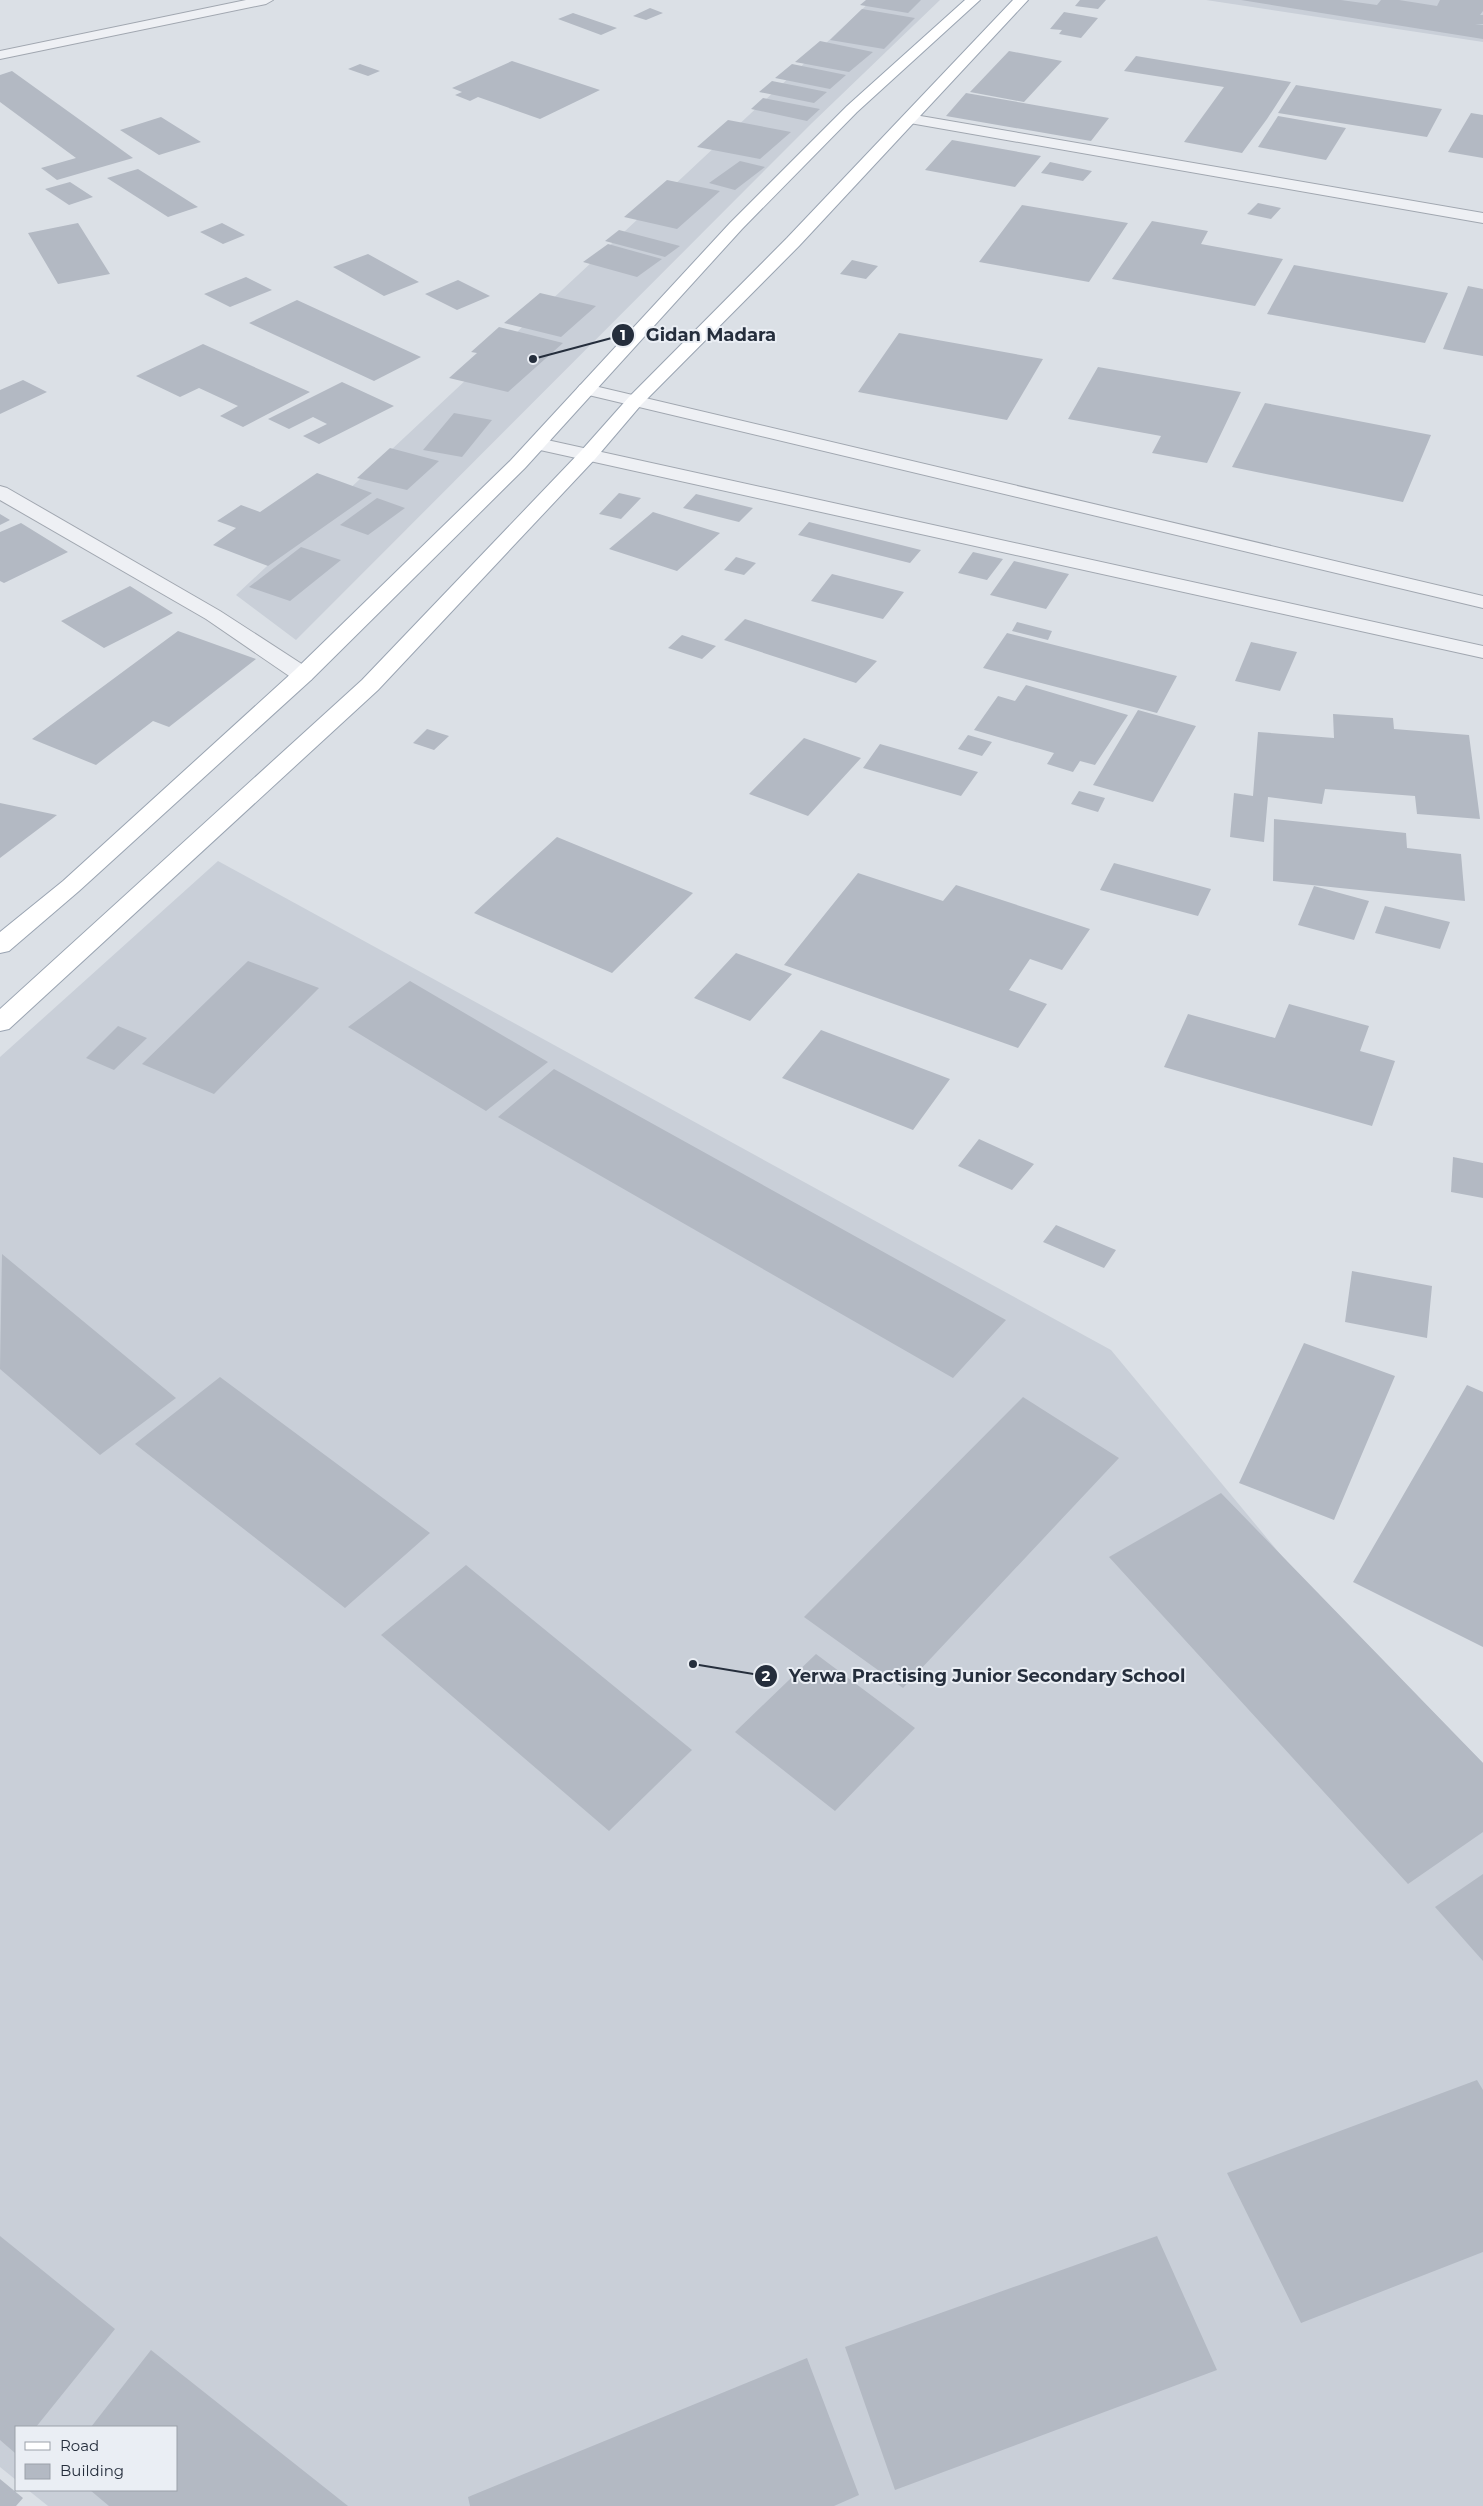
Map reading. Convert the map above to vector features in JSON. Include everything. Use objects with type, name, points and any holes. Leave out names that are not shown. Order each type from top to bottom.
[{"type":"main road","points":[[0,945],[71,886],[303,675],[538,444],[736,226],[852,109],[974,0]]},
{"type":"main road","points":[[0,1023],[370,685],[588,455],[635,401],[793,242],[1021,0]]},
{"type":"street","points":[[0,55],[61,44],[266,0]]},
{"type":"street","points":[[909,119],[1483,218]]},
{"type":"street","points":[[586,389],[1483,602]]},
{"type":"street","points":[[538,444],[1483,652]]},
{"type":"street","points":[[0,492],[213,615],[303,675]]},
{"type":"shaded area","points":[[872,0],[940,0],[812,123],[296,640],[236,595]]},
{"type":"shaded area","points":[[1206,0],[1483,0],[1483,42]]},
{"type":"shaded area","points":[[218,861],[1111,1350],[1290,1566],[1483,1763],[1483,2506],[48,2506],[29,2491],[178,2491],[178,2426],[15,2426],[15,2479],[0,2467],[0,1057]]},
{"type":"building","points":[[866,0],[921,0],[908,13],[860,5]]},
{"type":"building","points":[[1080,0],[1106,0],[1098,9],[1075,6]]},
{"type":"building","points":[[1241,0],[1341,0],[1377,5],[1381,0],[1399,0],[1437,6],[1440,0],[1483,0],[1483,11],[1480,15],[1483,15],[1483,24],[1475,24],[1483,25],[1483,39]]},
{"type":"building","points":[[650,8],[663,13],[646,20],[633,16]]},
{"type":"building","points":[[862,9],[915,18],[884,49],[830,40]]},
{"type":"building","points":[[1064,12],[1098,18],[1081,38],[1059,34],[1062,30],[1050,29]]},
{"type":"building","points":[[573,13],[617,28],[601,35],[558,19]]},
{"type":"building","points":[[820,41],[873,52],[849,72],[795,62]]},
{"type":"building","points":[[1009,51],[1062,61],[1024,102],[970,92]]},
{"type":"building","points":[[1136,56],[1291,82],[1242,153],[1184,142],[1224,87],[1124,71]]},
{"type":"building","points":[[512,61],[600,90],[540,119],[478,97],[470,101],[455,95],[462,92],[452,88]]},
{"type":"building","points":[[360,64],[380,71],[368,76],[348,69]]},
{"type":"building","points":[[792,64],[846,75],[830,89],[775,78]]},
{"type":"building","points":[[12,71],[133,158],[57,180],[41,168],[76,158],[0,102],[0,75]]},
{"type":"building","points":[[772,81],[827,92],[814,103],[759,92]]},
{"type":"building","points":[[1296,85],[1442,109],[1427,137],[1278,113]]},
{"type":"building","points":[[966,93],[1109,118],[1091,141],[946,116]]},
{"type":"building","points":[[763,98],[820,109],[807,121],[751,109]]},
{"type":"building","points":[[1471,113],[1483,115],[1483,158],[1448,152]]},
{"type":"building","points":[[1278,116],[1346,128],[1326,160],[1258,147]]},
{"type":"building","points":[[161,117],[201,142],[159,155],[120,130]]},
{"type":"building","points":[[728,120],[791,132],[760,159],[697,147]]},
{"type":"building","points":[[952,140],[1041,156],[1015,187],[925,170]]},
{"type":"building","points":[[740,161],[765,167],[735,190],[709,183]]},
{"type":"building","points":[[1050,162],[1092,171],[1083,181],[1041,173]]},
{"type":"building","points":[[138,169],[198,207],[168,217],[107,178]]},
{"type":"building","points":[[667,180],[720,191],[677,229],[624,217]]},
{"type":"building","points":[[70,182],[93,197],[69,205],[45,189]]},
{"type":"building","points":[[1258,203],[1281,208],[1271,219],[1247,214]]},
{"type":"building","points":[[1022,205],[1128,223],[1089,282],[979,262]]},
{"type":"building","points":[[1152,221],[1208,231],[1201,244],[1283,259],[1255,306],[1112,279]]},
{"type":"building","points":[[78,223],[110,274],[58,284],[28,233]]},
{"type":"building","points":[[222,223],[245,235],[223,244],[200,232]]},
{"type":"building","points":[[619,230],[680,246],[665,257],[605,241]]},
{"type":"building","points":[[608,244],[662,259],[637,277],[583,262]]},
{"type":"building","points":[[368,254],[419,282],[384,296],[333,267]]},
{"type":"building","points":[[852,260],[878,266],[866,279],[840,274]]},
{"type":"building","points":[[1294,265],[1448,293],[1425,343],[1267,314]]},
{"type":"building","points":[[246,277],[272,290],[230,307],[204,294]]},
{"type":"building","points":[[458,280],[490,296],[457,310],[425,294]]},
{"type":"building","points":[[1468,286],[1483,289],[1483,356],[1443,349]]},
{"type":"building","points":[[540,293],[596,306],[561,337],[504,323]]},
{"type":"building","points":[[297,300],[421,357],[374,381],[249,323]]},
{"type":"building","points":[[499,327],[563,343],[508,392],[449,378],[477,353],[471,352]]},
{"type":"building","points":[[899,333],[1043,359],[1007,420],[858,392]]},
{"type":"building","points":[[203,344],[310,392],[243,427],[220,416],[238,406],[199,388],[180,397],[136,376]]},
{"type":"building","points":[[1098,367],[1241,392],[1207,463],[1152,453],[1161,436],[1068,419]]},
{"type":"building","points":[[23,380],[47,392],[0,414],[0,390]]},
{"type":"building","points":[[342,382],[394,406],[319,444],[303,436],[327,424],[313,417],[289,429],[268,419]]},
{"type":"building","points":[[1265,403],[1431,435],[1403,502],[1232,467]]},
{"type":"building","points":[[454,413],[492,420],[462,457],[423,450]]},
{"type":"building","points":[[390,448],[439,461],[407,490],[357,478]]},
{"type":"building","points":[[317,473],[372,493],[268,566],[213,545],[236,528],[217,521],[241,505],[260,512]]},
{"type":"building","points":[[619,493],[641,498],[621,519],[599,514]]},
{"type":"building","points":[[696,494],[753,508],[739,522],[683,508]]},
{"type":"building","points":[[377,498],[405,508],[368,535],[340,525]]},
{"type":"building","points":[[653,512],[720,533],[677,571],[609,549]]},
{"type":"building","points":[[0,514],[10,520],[0,525]]},
{"type":"building","points":[[809,522],[921,550],[910,563],[798,535]]},
{"type":"building","points":[[21,523],[68,552],[4,583],[0,581],[0,532]]},
{"type":"building","points":[[301,547],[341,560],[290,601],[249,587]]},
{"type":"building","points":[[973,552],[1003,559],[987,580],[958,573]]},
{"type":"building","points":[[736,557],[756,563],[744,575],[724,570]]},
{"type":"building","points":[[1014,561],[1069,574],[1046,609],[990,595]]},
{"type":"building","points":[[832,574],[904,592],[883,619],[811,601]]},
{"type":"building","points":[[130,586],[173,613],[104,648],[61,621]]},
{"type":"building","points":[[745,619],[877,661],[856,683],[724,640]]},
{"type":"building","points":[[1017,622],[1052,631],[1048,640],[1012,631]]},
{"type":"building","points":[[178,631],[256,659],[169,727],[153,721],[96,765],[32,739]]},
{"type":"building","points":[[1007,633],[1177,676],[1157,713],[983,668]]},
{"type":"building","points":[[682,635],[716,646],[702,659],[668,648]]},
{"type":"building","points":[[1251,642],[1297,652],[1280,691],[1235,681]]},
{"type":"building","points":[[1026,685],[1128,715],[1095,765],[1080,761],[1073,772],[1047,764],[1054,753],[974,730],[998,696],[1015,701]]},
{"type":"building","points":[[1138,710],[1196,726],[1153,802],[1093,785]]},
{"type":"building","points":[[1333,714],[1393,718],[1394,729],[1469,735],[1480,819],[1417,814],[1415,796],[1325,789],[1322,804],[1268,797],[1264,842],[1230,837],[1234,793],[1253,796],[1258,732],[1334,738]]},
{"type":"building","points":[[427,729],[449,736],[434,750],[413,743]]},
{"type":"building","points":[[968,735],[992,742],[982,756],[958,749]]},
{"type":"building","points":[[804,738],[861,758],[808,816],[749,794]]},
{"type":"building","points":[[880,744],[978,772],[961,796],[863,768]]},
{"type":"building","points":[[1079,791],[1105,798],[1098,812],[1071,804]]},
{"type":"building","points":[[0,803],[57,815],[0,858]]},
{"type":"building","points":[[1274,819],[1406,833],[1407,848],[1461,854],[1465,901],[1273,881]]},
{"type":"building","points":[[557,837],[693,893],[612,973],[474,913]]},
{"type":"building","points":[[1114,863],[1211,889],[1198,916],[1100,890]]},
{"type":"building","points":[[858,873],[943,901],[956,885],[1090,929],[1062,970],[1030,959],[1009,990],[1047,1004],[1018,1048],[784,965]]},
{"type":"building","points":[[1314,886],[1369,901],[1354,940],[1298,925]]},
{"type":"building","points":[[1385,906],[1450,922],[1440,949],[1375,933]]},
{"type":"building","points":[[736,953],[792,974],[750,1021],[694,998]]},
{"type":"building","points":[[248,961],[319,988],[214,1094],[142,1064]]},
{"type":"building","points":[[410,981],[548,1062],[486,1111],[348,1027]]},
{"type":"building","points":[[1289,1004],[1369,1026],[1360,1051],[1395,1061],[1372,1126],[1164,1067],[1188,1014],[1275,1038]]},
{"type":"building","points":[[118,1026],[147,1038],[114,1070],[86,1058]]},
{"type":"building","points":[[821,1030],[950,1079],[913,1130],[782,1078]]},
{"type":"building","points":[[554,1069],[1006,1320],[953,1378],[498,1117]]},
{"type":"building","points":[[979,1139],[1034,1164],[1012,1190],[958,1166]]},
{"type":"building","points":[[1453,1157],[1483,1163],[1483,1198],[1451,1192]]},
{"type":"building","points":[[1056,1225],[1116,1250],[1104,1268],[1043,1242]]},
{"type":"building","points":[[2,1254],[176,1398],[100,1455],[0,1369]]},
{"type":"building","points":[[1352,1271],[1432,1286],[1427,1338],[1345,1322]]},
{"type":"building","points":[[1304,1343],[1395,1376],[1334,1520],[1239,1483]]},
{"type":"building","points":[[220,1377],[430,1533],[345,1608],[135,1444]]},
{"type":"building","points":[[1467,1385],[1483,1392],[1483,1647],[1353,1582]]},
{"type":"building","points":[[1023,1397],[1119,1458],[903,1688],[804,1617]]},
{"type":"building","points":[[1221,1493],[1483,1763],[1483,1832],[1408,1884],[1109,1557]]},
{"type":"building","points":[[466,1565],[692,1750],[609,1831],[381,1635]]},
{"type":"building","points":[[816,1654],[915,1728],[835,1811],[735,1732]]},
{"type":"building","points":[[1483,1874],[1483,1961],[1435,1907]]},
{"type":"building","points":[[1477,2080],[1483,2090],[1483,2252],[1301,2323],[1227,2173]]},
{"type":"building","points":[[0,2236],[115,2329],[37,2426],[15,2426],[15,2453],[0,2440]]},
{"type":"building","points":[[1157,2236],[1217,2370],[895,2490],[845,2347]]},
{"type":"building","points":[[151,2350],[348,2506],[109,2506],[91,2491],[178,2491],[178,2426],[92,2426]]},
{"type":"building","points":[[807,2358],[859,2495],[834,2506],[470,2506],[468,2497]]},
{"type":"building","points":[[0,2479],[23,2498],[16,2506],[0,2506]]},
{"type":"place","name":"Gidan Madara","points":[[533,359]]},
{"type":"place","name":"Yerwa Practising Junior Secondary School","points":[[693,1664]]}]
